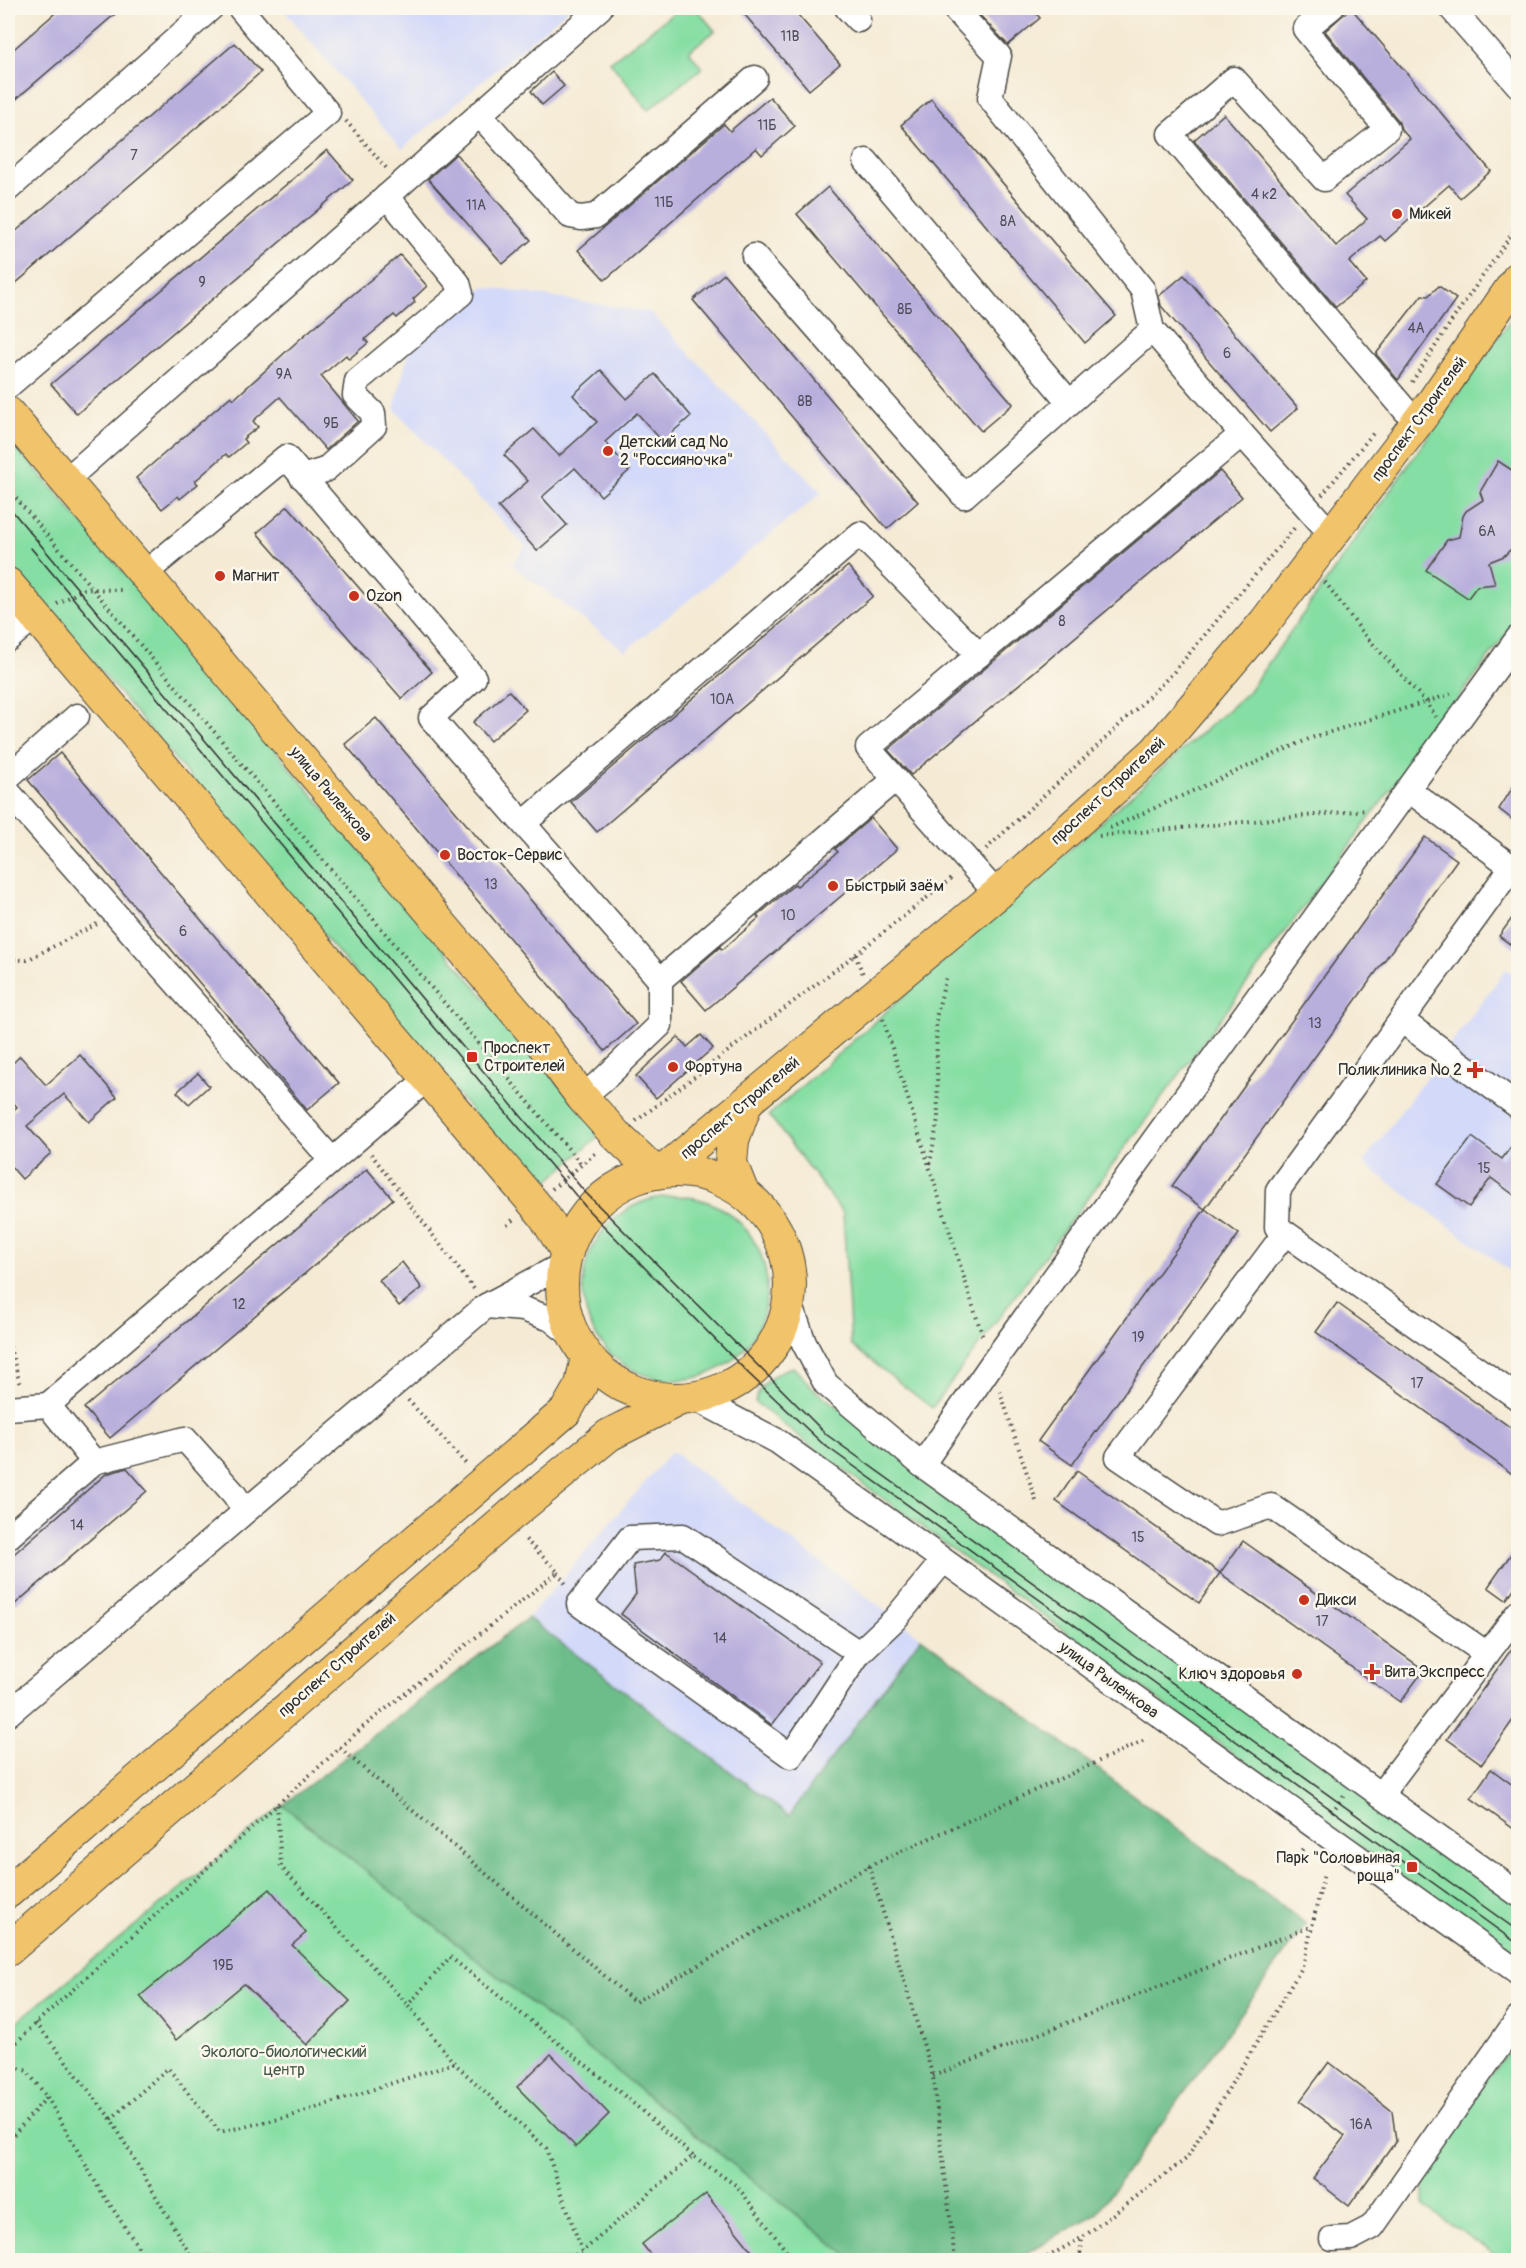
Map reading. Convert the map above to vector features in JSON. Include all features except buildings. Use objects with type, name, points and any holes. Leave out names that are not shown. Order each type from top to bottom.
[{"type":"main road","name":"проспект Строителей","points":[[659,1172],[747,1103],[997,894],[1155,752],[1265,622],[1332,535],[1408,413],[1518,278]]},
{"type":"main road","name":"улица Рыленкова","points":[[8,413],[541,1042],[582,1097],[616,1135],[659,1172]]},
{"type":"main road","points":[[8,584],[534,1203],[553,1228],[565,1258]]},
{"type":"main road","points":[[742,1191],[731,1163],[733,1140],[747,1103]]},
{"type":"main road","points":[[659,1172],[690,1172],[717,1178],[742,1191],[765,1213],[782,1240],[790,1270],[790,1303],[779,1336],[758,1366],[723,1390],[687,1399],[645,1395],[613,1381],[581,1347],[566,1314],[562,1289],[565,1258],[576,1231],[597,1203],[624,1184],[659,1172]]},
{"type":"main road","points":[[8,1892],[566,1411],[580,1385],[581,1347]]},
{"type":"main road","name":"проспект Строителей","points":[[8,1950],[511,1515],[609,1435],[687,1399]]},
{"type":"street","points":[[8,189],[211,8]]},
{"type":"street","points":[[8,387],[328,113],[240,8]]},
{"type":"street","points":[[66,481],[600,8]]},
{"type":"street","points":[[954,8],[999,56],[990,98],[1143,290],[1152,330],[1332,535]]},
{"type":"street","points":[[1331,8],[1305,29],[1387,129],[1324,179],[1234,79],[1170,134],[1408,413]]},
{"type":"street","points":[[1451,8],[1518,85]]},
{"type":"street","points":[[479,114],[570,216],[581,218],[596,216],[755,78]]},
{"type":"street","points":[[866,161],[1070,402]]},
{"type":"street","points":[[302,477],[325,470],[374,426],[373,413],[355,394],[357,381],[461,294],[458,283],[387,196]]},
{"type":"street","points":[[754,256],[963,496],[1152,330]]},
{"type":"street","points":[[997,894],[868,748],[1242,434]]},
{"type":"street","points":[[150,581],[286,457],[474,678],[431,718],[660,980],[660,1025],[582,1097]]},
{"type":"street","points":[[524,823],[860,534],[979,655]]},
{"type":"street","points":[[8,639],[35,616]]},
{"type":"street","points":[[922,1465],[991,1365],[1410,791],[1518,638]]},
{"type":"street","points":[[8,777],[76,716]]},
{"type":"street","points":[[660,980],[894,780]]},
{"type":"street","points":[[1410,791],[1515,869],[1401,1020],[1278,1190],[1278,1227],[1518,1398]]},
{"type":"street","points":[[8,792],[331,1159]]},
{"type":"street","points":[[1401,1020],[1518,1106]]},
{"type":"street","points":[[94,1462],[28,1407],[428,1078]]},
{"type":"street","points":[[1285,1233],[1118,1457],[1217,1524],[1271,1506],[1487,1654]]},
{"type":"street","points":[[8,1714],[394,1384],[481,1299],[565,1258]]},
{"type":"street","points":[[481,1299],[523,1309],[551,1319],[581,1347]]},
{"type":"street","points":[[790,1303],[804,1343],[826,1384],[922,1465],[1518,1894]]},
{"type":"street","name":"улица Рыленкова","points":[[687,1399],[777,1441],[1518,1972]]},
{"type":"street","points":[[8,1537],[94,1462],[184,1439],[234,1494],[245,1511]]},
{"type":"street","points":[[858,1653],[683,1536],[630,1538],[579,1604],[790,1756],[858,1653],[895,1619],[943,1561]]},
{"type":"street","points":[[1381,1794],[1518,1612]]},
{"type":"street","points":[[1332,2239],[1351,2238],[1372,2227],[1518,2019]]},
{"type":"path","points":[[507,1225],[616,1135],[855,955],[969,864],[1102,742],[1173,673],[1310,510],[1408,413],[1455,316],[1518,225]]},
{"type":"path","points":[[8,489],[91,590],[582,1165]]},
{"type":"path","points":[[1321,577],[1363,633],[1451,732]]},
{"type":"path","points":[[35,616],[84,590],[153,590],[150,581]]},
{"type":"path","points":[[1394,810],[1378,809],[1090,837],[1311,738],[1465,689],[1484,686]]},
{"type":"path","points":[[8,958],[27,960],[115,914]]},
{"type":"path","points":[[855,955],[886,1026],[991,1365],[1037,1504]]},
{"type":"path","points":[[930,1165],[938,1118],[936,1018],[946,976]]},
{"type":"path","points":[[357,1137],[400,1190],[481,1299]]},
{"type":"path","points":[[8,1341],[28,1407]]},
{"type":"path","points":[[394,1384],[483,1483]]},
{"type":"path","points":[[8,2051],[36,2023],[363,1727],[558,1572],[519,1533],[511,1515]]},
{"type":"path","points":[[339,1748],[635,2002],[869,1866],[1145,1740]]},
{"type":"path","points":[[1298,1855],[1358,1778]]},
{"type":"path","points":[[277,1805],[281,1867],[408,2005],[454,2063],[546,2148],[585,2260]]},
{"type":"path","points":[[869,1866],[933,2076],[955,2260]]},
{"type":"path","points":[[1042,2260],[1083,2237],[1186,2159],[1303,1966],[1324,1874]]},
{"type":"path","points":[[933,2076],[1312,1926]]},
{"type":"path","points":[[408,2005],[450,1957],[626,2097],[693,2156],[737,2186],[793,2260]]},
{"type":"path","points":[[36,2023],[111,2119],[193,2260]]},
{"type":"path","points":[[111,2119],[168,2068],[220,2132],[288,2117],[454,2063]]},
{"type":"path","points":[[8,2064],[27,2071],[47,2097],[100,2190],[147,2260]]},
{"type":"path","points":[[8,2141],[47,2097]]},
{"type":"path","points":[[564,2260],[583,2251],[693,2156]]},
{"type":"path","points":[[1080,2260],[1083,2237]]},
{"type":"shaded area","points":[[282,8],[570,8],[402,149]]},
{"type":"shaded area","name":"Детский сад № 2 \"Россияночка\"","points":[[484,287],[650,312],[822,493],[625,651],[511,564],[526,547],[394,409],[412,339]]},
{"type":"shaded area","name":"Поликлиника № 2","points":[[1506,969],[1518,978],[1518,1277],[1363,1163]]},
{"type":"shaded area","points":[[672,1451],[921,1637],[789,1816],[528,1618]]},
{"type":"green space","points":[[680,8],[696,8],[715,31],[689,51],[702,68],[648,110],[610,62]]},
{"type":"green space","points":[[1518,309],[1518,618],[932,1408],[851,1345],[843,1213],[769,1115],[1248,692]]},
{"type":"green space","points":[[8,436],[601,1134],[538,1190],[8,561]]},
{"type":"green space","points":[[675,1196],[710,1203],[740,1223],[760,1253],[767,1288],[760,1323],[740,1353],[710,1373],[675,1380],[640,1373],[610,1353],[590,1323],[583,1288],[590,1253],[610,1223],[640,1203]]},
{"type":"green space","points":[[793,1367],[816,1391],[1518,1897],[1518,1962],[811,1446],[755,1402],[760,1390],[769,1380]]},
{"type":"green space","points":[[528,1618],[789,1816],[921,1637],[1306,1924],[1096,2214],[1014,2260],[853,2260],[283,1805]]},
{"type":"green space","name":"Эколого-биологический центр","points":[[283,1805],[853,2260],[8,2260],[8,2029]]},
{"type":"green space","points":[[1518,2039],[1518,2260],[1503,2260],[1424,2206],[1424,2159]]},
{"type":"tram line","points":[[8,506],[584,1191],[827,1435],[1518,1931]]},
{"type":"tram line","points":[[31,548],[589,1211],[749,1374],[823,1444],[1518,1944]]},
{"type":"place","name":"Микей","points":[[1397,214]]},
{"type":"place","name":"Детский сад № 2 \"Россияночка\"","points":[[608,451]]},
{"type":"place","name":"Магнит","points":[[220,576]]},
{"type":"place","name":"Ozon","points":[[354,596]]},
{"type":"place","name":"Восток-Сервис","points":[[445,855]]},
{"type":"place","name":"Быстрый заём","points":[[833,886]]},
{"type":"place","name":"Проспект Строителей","points":[[472,1057]]},
{"type":"place","name":"Фортуна","points":[[673,1067]]},
{"type":"place","name":"Поликлиника № 2","points":[[1475,1070]]},
{"type":"place","name":"Дикси","points":[[1304,1600]]},
{"type":"place","name":"Вита Экспресс","points":[[1372,1672]]},
{"type":"place","name":"Ключ здоровья","points":[[1297,1674]]},
{"type":"place","name":"Парк \"Соловьиная роща\"","points":[[1412,1867]]}]
